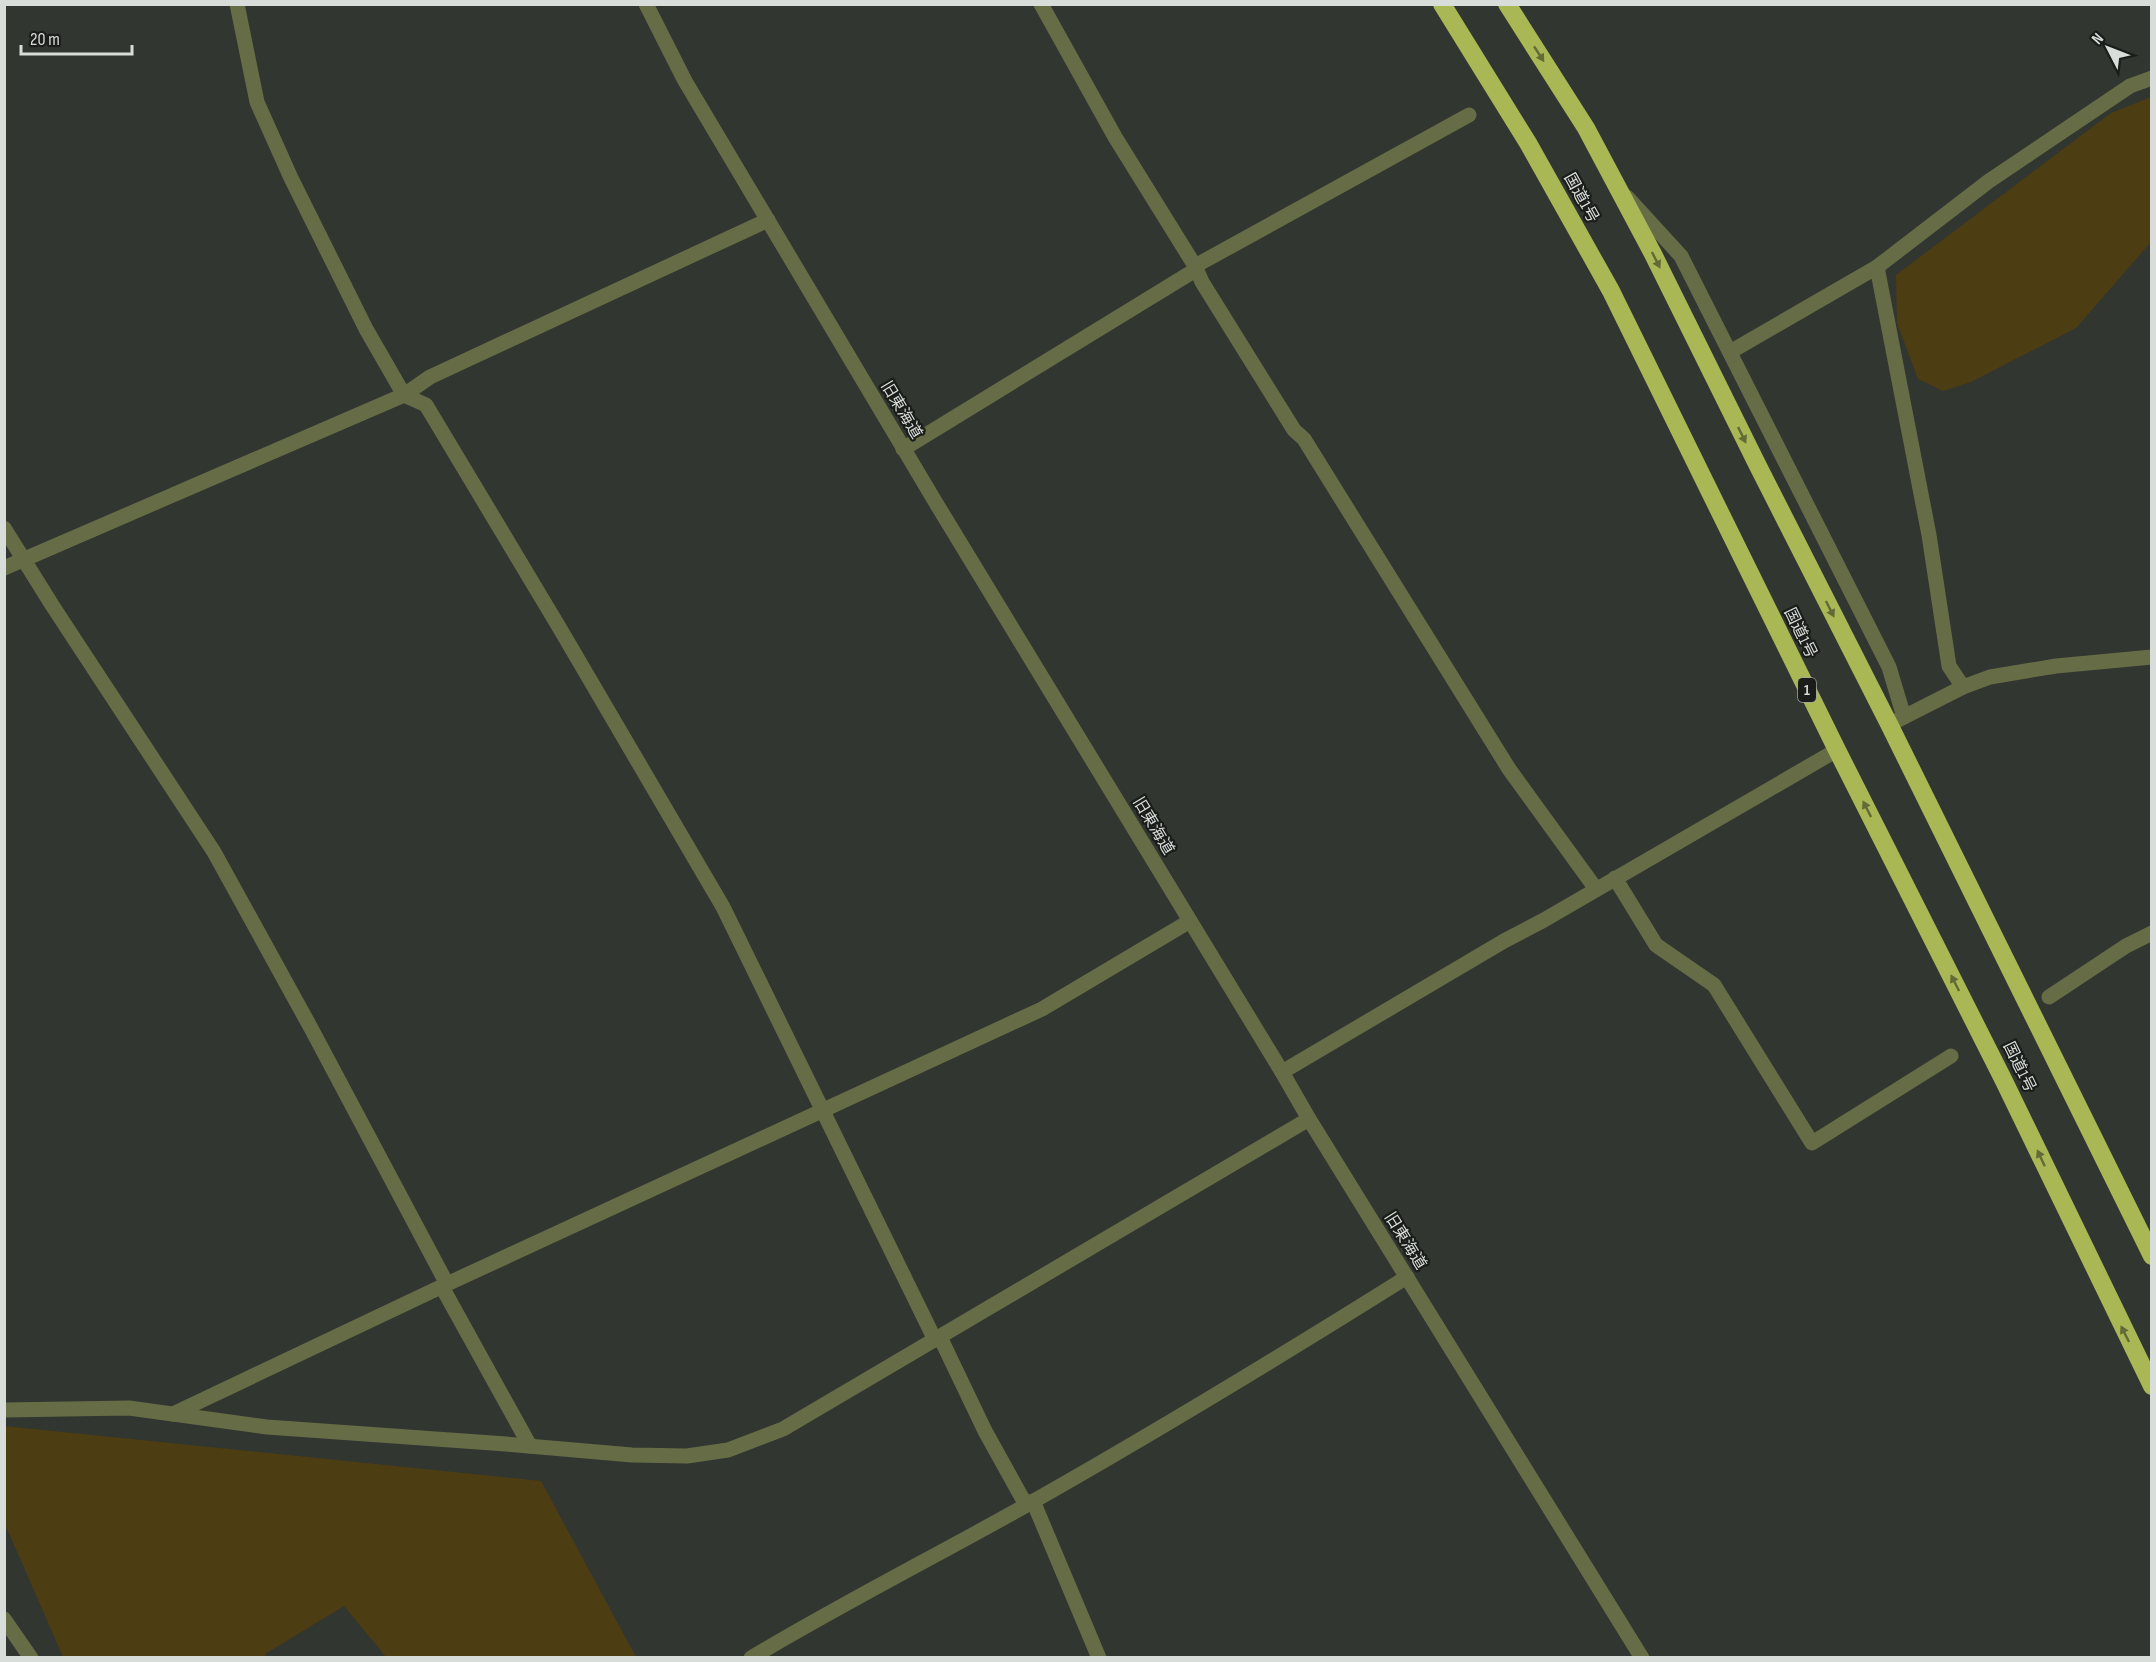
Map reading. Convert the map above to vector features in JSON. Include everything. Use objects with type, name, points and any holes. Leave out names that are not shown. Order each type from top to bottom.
[{"type":"highway","name":"国道1号","points":[[1442,4],[1528,143],[1611,291],[1837,750],[2004,1081],[2151,1386]]},
{"type":"highway","points":[[1507,4],[1586,128],[1653,254],[1763,476],[1896,720],[2151,1256]]},
{"type":"street","points":[[237,4],[257,102],[291,178],[366,329],[404,395],[426,405],[723,907],[937,1338],[985,1431],[1030,1503],[1099,1658]]},
{"type":"street","name":"旧東海道","points":[[646,4],[684,81],[903,449],[1309,1119],[1642,1658]]},
{"type":"street","points":[[1041,4],[1115,137],[1294,430],[1310,448],[1509,769],[1596,889]]},
{"type":"street","points":[[1730,351],[1877,267],[1989,181],[2130,86],[2151,78]]},
{"type":"street","points":[[903,449],[1196,267],[1469,115]]},
{"type":"street","points":[[1617,186],[1681,256],[1889,667],[1896,720],[1963,687],[1990,677],[2056,666],[2151,657]]},
{"type":"street","points":[[4,568],[404,395],[430,377],[768,220]]},
{"type":"street","points":[[1877,267],[1926,524],[1949,666],[1963,687]]},
{"type":"street","points":[[4,528],[214,852],[267,946],[530,1446]]},
{"type":"street","points":[[1282,1072],[1504,940],[1544,920],[1837,750]]},
{"type":"street","points":[[1615,878],[1656,945],[1714,986],[1812,1143],[1951,1056]]},
{"type":"street","points":[[173,1414],[1042,1008],[1190,921]]},
{"type":"street","points":[[2049,997],[2126,946],[2151,933]]},
{"type":"street","points":[[4,1410],[129,1408],[267,1427],[632,1455],[687,1456],[728,1450],[783,1429],[1309,1119]]},
{"type":"street","points":[[751,1658],[817,1619],[1030,1503],[1300,1344],[1407,1277]]},
{"type":"street","points":[[4,1619],[31,1658]]},
{"type":"shaded area","points":[[2151,97],[2151,242],[2076,328],[1971,382],[1943,391],[1918,379],[1897,323],[1896,275],[2111,113]]},
{"type":"shaded area","points":[[4,1426],[541,1481],[636,1657],[386,1657],[344,1606],[265,1654],[266,1657],[63,1657],[5,1524]]}]
